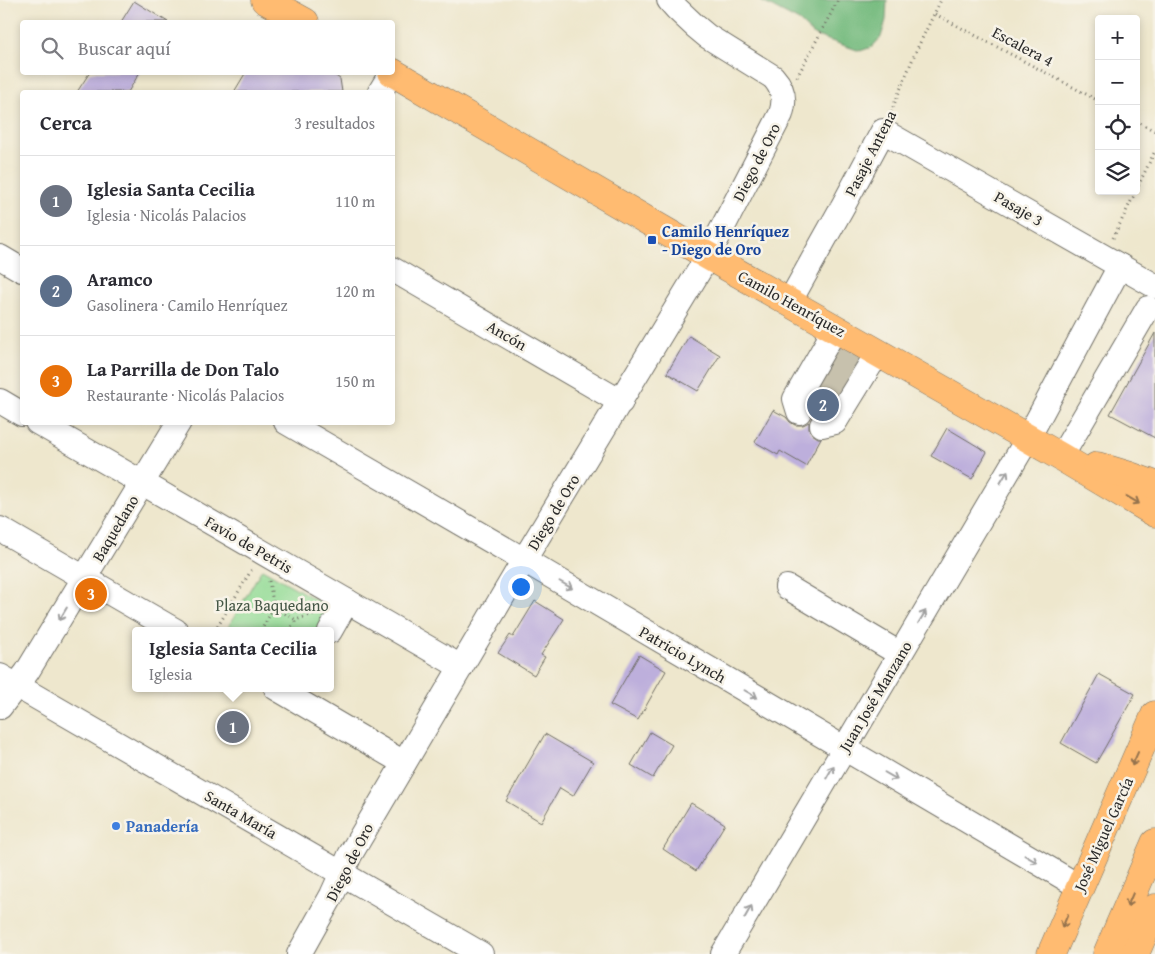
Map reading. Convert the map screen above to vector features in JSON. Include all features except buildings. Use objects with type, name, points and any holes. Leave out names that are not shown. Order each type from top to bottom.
[{"type":"main road","points":[[268,1],[301,20]]},
{"type":"main road","name":"Camilo Henríquez","points":[[395,74],[708,256],[790,301],[820,360],[863,372],[1028,438],[1155,513]]},
{"type":"main road","name":"Camilo Henríquez","points":[[1061,457],[1155,485]]},
{"type":"main road","name":"José Miguel García","points":[[1051,954],[1155,715]]},
{"type":"main road","points":[[1107,954],[1155,843]]},
{"type":"main road","points":[[1135,954],[1155,908]]},
{"type":"street","name":"Diego de Oro","points":[[299,954],[332,895],[350,854],[524,560],[708,256],[781,114],[783,93],[773,76],[707,36],[669,0]]},
{"type":"street","points":[[381,90],[390,75]]},
{"type":"street","name":"Pasaje 3","points":[[883,131],[1155,286]]},
{"type":"street","name":"Pasaje Antena","points":[[790,301],[883,131]]},
{"type":"street","points":[[0,257],[20,269]]},
{"type":"street","name":"Juan José Manzano","points":[[723,954],[1028,438],[1112,262]]},
{"type":"street","name":"Ancón","points":[[395,271],[620,402]]},
{"type":"street","points":[[1061,457],[1148,308]]},
{"type":"street","points":[[799,412],[795,399],[820,360]]},
{"type":"street","points":[[822,424],[835,422],[840,404],[863,372]]},
{"type":"street","points":[[0,401],[20,413]]},
{"type":"street","name":"Favio de Petris","points":[[42,425],[461,667]]},
{"type":"street","name":"Baquedano","points":[[0,707],[8,681],[27,672],[177,425]]},
{"type":"street","name":"Patricio Lynch","points":[[291,425],[1080,887]]},
{"type":"street","points":[[0,529],[169,627]]},
{"type":"street","points":[[787,587],[900,654]]},
{"type":"street","points":[[332,627],[347,601]]},
{"type":"street","name":"Santa María","points":[[8,681],[481,954]]},
{"type":"street","points":[[289,692],[404,763]]},
{"type":"path","points":[[799,73],[838,0]]},
{"type":"path","name":"Pasaje Antena","points":[[883,131],[916,51],[941,0]]},
{"type":"path","name":"Escalera 4","points":[[935,14],[1095,99]]},
{"type":"path","points":[[1140,123],[1155,131]]},
{"type":"path","points":[[1140,183],[1155,151]]},
{"type":"path","points":[[1112,262],[1135,195]]},
{"type":"path","points":[[262,627],[274,607],[263,552]]},
{"type":"path","points":[[217,627],[263,552]]},
{"type":"path","points":[[274,607],[296,620]]},
{"type":"green space","points":[[759,0],[887,0],[886,20],[881,37],[872,47],[860,51],[814,35],[799,21]]},
{"type":"green space","name":"Plaza Baquedano","points":[[262,569],[336,611],[327,627],[228,627]]},
{"type":"tunnel","points":[[834,353],[856,366]]},
{"type":"tunnel","points":[[825,368],[847,381]]},
{"type":"tunnel","points":[[813,388],[836,401]]},
{"type":"place","name":"Camilo Henríquez - Diego de Oro","points":[[652,240]]},
{"type":"place","name":"Aramco","points":[[823,405]]},
{"type":"place","name":"La Parrilla de Don Talo","points":[[91,594]]},
{"type":"place","name":"Iglesia Santa Cecilia","points":[[233,727]]},
{"type":"place","name":"Panadería","points":[[116,826]]}]
